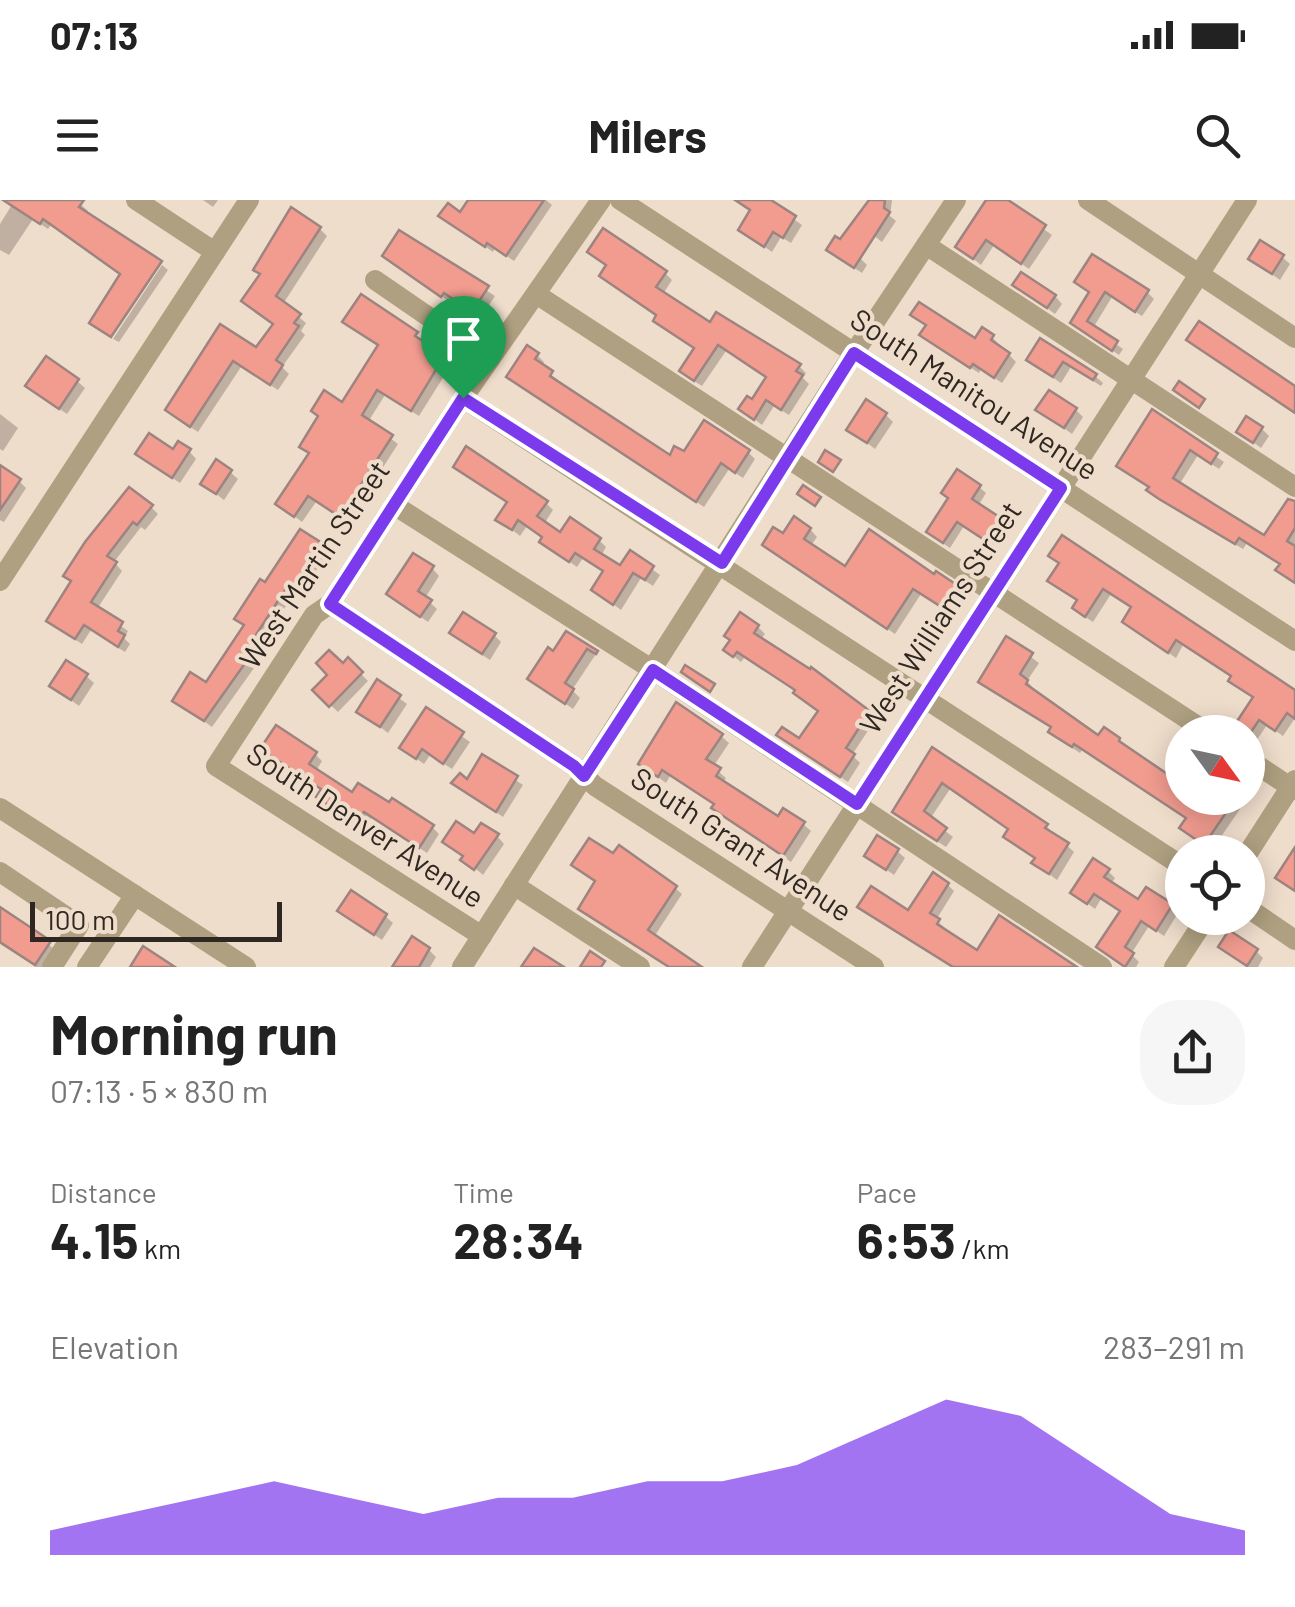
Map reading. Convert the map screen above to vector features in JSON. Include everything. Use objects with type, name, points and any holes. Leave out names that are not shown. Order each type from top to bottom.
[{"type":"street","points":[[136,200],[215,252]]},
{"type":"street","points":[[0,582],[249,200]]},
{"type":"street","name":"West Martin Street","points":[[216,766],[314,615],[330,604],[463,398],[601,200]]},
{"type":"street","name":"South Manitou Avenue","points":[[620,200],[1295,640]]},
{"type":"street","points":[[462,967],[956,200]]},
{"type":"street","points":[[1088,200],[1295,338]]},
{"type":"street","name":"West Williams Street","points":[[752,967],[1246,200]]},
{"type":"street","points":[[926,245],[1295,488]]},
{"type":"street","points":[[374,280],[490,359]]},
{"type":"street","points":[[536,294],[1181,715]]},
{"type":"street","points":[[463,398],[1165,855]]},
{"type":"street","points":[[394,506],[653,670],[1102,967]]},
{"type":"street","name":"South Grant Avenue","points":[[330,604],[574,766],[595,786],[874,967]]},
{"type":"street","name":"South Denver Avenue","points":[[216,766],[482,936]]},
{"type":"street","points":[[1261,835],[1294,786],[1265,769]]},
{"type":"street","points":[[0,808],[246,967]]},
{"type":"street","points":[[0,872],[80,926],[52,967]]},
{"type":"street","points":[[514,885],[640,967]]},
{"type":"street","points":[[87,967],[135,895]]},
{"type":"street","points":[[1265,920],[1295,940]]},
{"type":"street","points":[[1174,967],[1195,935]]},
{"type":"building","points":[[3,200],[84,200],[79,207],[162,261],[111,337],[89,323],[120,274],[43,219],[40,224]]},
{"type":"building","points":[[468,200],[544,200],[506,256],[438,216],[448,203],[460,212]]},
{"type":"building","points":[[735,200],[771,200],[796,216],[783,238],[773,232],[764,247],[738,230],[750,210]]},
{"type":"building","points":[[869,200],[885,200],[884,208],[890,212],[854,268],[826,250],[835,236],[840,239]]},
{"type":"building","points":[[986,200],[1008,200],[1046,225],[1021,264],[986,240],[973,259],[955,247]]},
{"type":"building","points":[[291,207],[321,227],[276,296],[301,314],[294,323],[299,326],[276,360],[283,365],[270,385],[233,361],[190,427],[165,410],[220,324],[256,347],[273,324],[241,301],[260,274],[253,270]]},
{"type":"building","points":[[603,228],[667,271],[656,287],[710,322],[716,312],[801,364],[796,371],[803,375],[781,410],[766,400],[754,420],[738,409],[747,396],[752,399],[766,377],[718,345],[694,381],[679,371],[694,348],[653,321],[656,315],[599,276],[606,265],[587,252]]},
{"type":"building","points":[[399,230],[489,286],[472,312],[444,293],[441,297],[382,256]]},
{"type":"building","points":[[1260,240],[1284,255],[1272,274],[1248,259]]},
{"type":"building","points":[[1092,254],[1149,290],[1135,312],[1105,292],[1087,321],[1118,341],[1112,351],[1070,323],[1089,292],[1074,282]]},
{"type":"building","points":[[1021,272],[1056,295],[1047,308],[1012,285]]},
{"type":"building","points":[[361,294],[445,355],[411,411],[377,390],[362,415],[393,435],[340,517],[308,496],[294,517],[275,504],[309,453],[299,447],[318,416],[311,411],[324,390],[342,402],[378,345],[342,322]]},
{"type":"building","points":[[919,302],[975,338],[982,327],[994,335],[991,340],[1010,353],[994,378],[973,364],[970,368],[919,335],[926,325],[910,315]]},
{"type":"building","points":[[1199,321],[1295,386],[1295,413],[1186,340]]},
{"type":"building","points":[[1040,338],[1097,374],[1093,380],[1063,362],[1053,377],[1026,360]]},
{"type":"building","points":[[527,345],[539,353],[535,359],[553,371],[550,376],[670,455],[674,446],[684,451],[704,420],[750,450],[735,473],[721,463],[696,502],[506,377]]},
{"type":"building","points":[[46,356],[79,379],[59,409],[25,386]]},
{"type":"building","points":[[1179,381],[1205,399],[1199,408],[1173,390]]},
{"type":"building","points":[[1049,390],[1077,408],[1064,428],[1035,410]]},
{"type":"building","points":[[866,399],[887,413],[867,443],[846,430]]},
{"type":"building","points":[[1152,409],[1218,453],[1211,464],[1190,450],[1173,478],[1264,535],[1288,499],[1295,501],[1295,528],[1287,541],[1295,546],[1295,583],[1275,570],[1280,564],[1239,538],[1235,544],[1159,499],[1146,490],[1149,487],[1116,466]]},
{"type":"building","points":[[1246,416],[1263,427],[1253,443],[1236,432]]},
{"type":"building","points":[[149,433],[173,449],[178,441],[191,449],[172,478],[135,454]]},
{"type":"building","points":[[466,446],[548,501],[537,516],[560,532],[570,517],[601,538],[594,549],[620,565],[630,550],[654,566],[645,580],[633,573],[613,605],[591,590],[603,571],[575,553],[569,562],[539,542],[542,537],[518,520],[512,530],[495,520],[507,502],[453,467]]},
{"type":"building","points":[[825,450],[841,460],[833,472],[818,462]]},
{"type":"building","points":[[216,459],[232,470],[216,494],[200,484]]},
{"type":"building","points":[[0,465],[21,479],[0,510]]},
{"type":"building","points":[[957,469],[981,485],[972,499],[1001,518],[986,541],[957,522],[943,543],[926,532],[948,498],[941,493]]},
{"type":"building","points":[[803,485],[821,497],[815,506],[797,494]]},
{"type":"building","points":[[129,487],[153,505],[137,525],[133,522],[107,556],[117,562],[91,602],[123,622],[118,631],[125,635],[118,647],[84,625],[75,639],[46,621],[71,581],[63,576]]},
{"type":"building","points":[[794,516],[811,528],[804,539],[845,566],[869,529],[934,574],[936,571],[957,585],[943,608],[913,589],[887,629],[762,545],[773,527],[783,533]]},
{"type":"building","points":[[300,529],[322,543],[294,587],[289,584],[252,641],[258,645],[204,721],[172,701],[190,672],[206,682],[244,625],[234,619],[260,579],[265,582]]},
{"type":"building","points":[[1062,535],[1295,690],[1295,719],[1287,713],[1275,731],[1265,724],[1265,715],[1241,715],[1253,697],[1228,681],[1231,676],[1176,640],[1168,653],[1122,622],[1131,607],[1103,589],[1085,617],[1072,608],[1077,600],[1047,581],[1059,563],[1048,556]]},
{"type":"building","points":[[413,553],[434,566],[418,591],[432,600],[420,617],[386,594]]},
{"type":"building","points":[[463,612],[496,633],[482,654],[449,633]]},
{"type":"building","points":[[740,612],[759,625],[754,633],[811,667],[870,711],[846,748],[855,754],[840,777],[776,735],[782,727],[799,738],[818,711],[793,693],[795,690],[737,652],[733,657],[723,650],[730,640],[724,636]]},
{"type":"building","points":[[566,631],[598,651],[596,654],[587,649],[565,683],[574,689],[565,704],[527,679],[548,647],[553,651]]},
{"type":"building","points":[[1006,636],[1033,653],[1020,674],[1028,680],[1026,684],[1098,735],[1104,727],[1165,772],[1165,804],[1074,744],[1072,747],[1048,732],[1051,727],[978,682]]},
{"type":"building","points":[[329,650],[343,663],[348,657],[363,672],[329,707],[312,690],[327,675],[316,663]]},
{"type":"building","points":[[66,660],[88,674],[71,700],[49,686]]},
{"type":"building","points":[[685,665],[715,684],[710,692],[681,672]]},
{"type":"building","points":[[377,679],[401,695],[380,727],[356,712]]},
{"type":"building","points":[[676,702],[723,734],[706,759],[721,768],[716,776],[778,816],[783,808],[805,822],[783,856],[662,770],[658,777],[638,764]]},
{"type":"building","points":[[426,707],[464,732],[443,764],[422,749],[416,759],[399,748]]},
{"type":"building","points":[[276,725],[317,752],[309,764],[352,792],[358,783],[389,802],[392,798],[434,825],[419,848],[364,812],[357,823],[316,797],[321,789],[260,749]]},
{"type":"building","points":[[932,747],[1048,824],[1045,828],[1069,843],[1049,874],[1031,863],[1035,858],[1003,837],[1008,829],[942,783],[924,811],[947,828],[937,841],[892,812]]},
{"type":"building","points":[[482,754],[518,776],[496,812],[451,783],[460,773],[467,779]]},
{"type":"building","points":[[1181,815],[1224,815],[1211,835],[1189,835],[1179,828],[1186,818]]},
{"type":"building","points":[[456,821],[474,833],[481,823],[499,834],[474,870],[460,860],[463,856],[442,842]]},
{"type":"building","points":[[877,835],[899,849],[886,870],[864,856]]},
{"type":"building","points":[[589,838],[613,853],[619,845],[677,886],[648,930],[702,967],[669,967],[578,909],[595,881],[571,865]]},
{"type":"building","points":[[1295,847],[1295,891],[1275,878]]},
{"type":"building","points":[[1093,858],[1110,869],[1104,877],[1138,899],[1146,887],[1165,899],[1165,917],[1156,931],[1141,921],[1125,947],[1134,953],[1125,967],[1096,947],[1120,911],[1094,894],[1087,904],[1070,893]]},
{"type":"building","points":[[933,872],[949,883],[930,913],[940,919],[937,924],[977,950],[999,915],[1077,967],[953,967],[857,907],[871,886],[908,910]]},
{"type":"building","points":[[351,890],[387,914],[374,935],[337,911]]},
{"type":"building","points":[[0,907],[51,941],[35,965],[0,942]]},
{"type":"building","points":[[1226,935],[1237,935],[1258,949],[1247,966],[1218,947]]},
{"type":"building","points":[[412,936],[430,948],[419,967],[392,967]]},
{"type":"building","points":[[143,946],[175,967],[130,967]]},
{"type":"building","points":[[534,948],[564,967],[521,967]]},
{"type":"building","points":[[590,951],[605,961],[601,967],[580,967]]},
{"type":"route","points":[[854,353],[1061,488],[857,804],[653,670],[584,776],[330,604],[463,398],[722,563],[854,353]]}]
